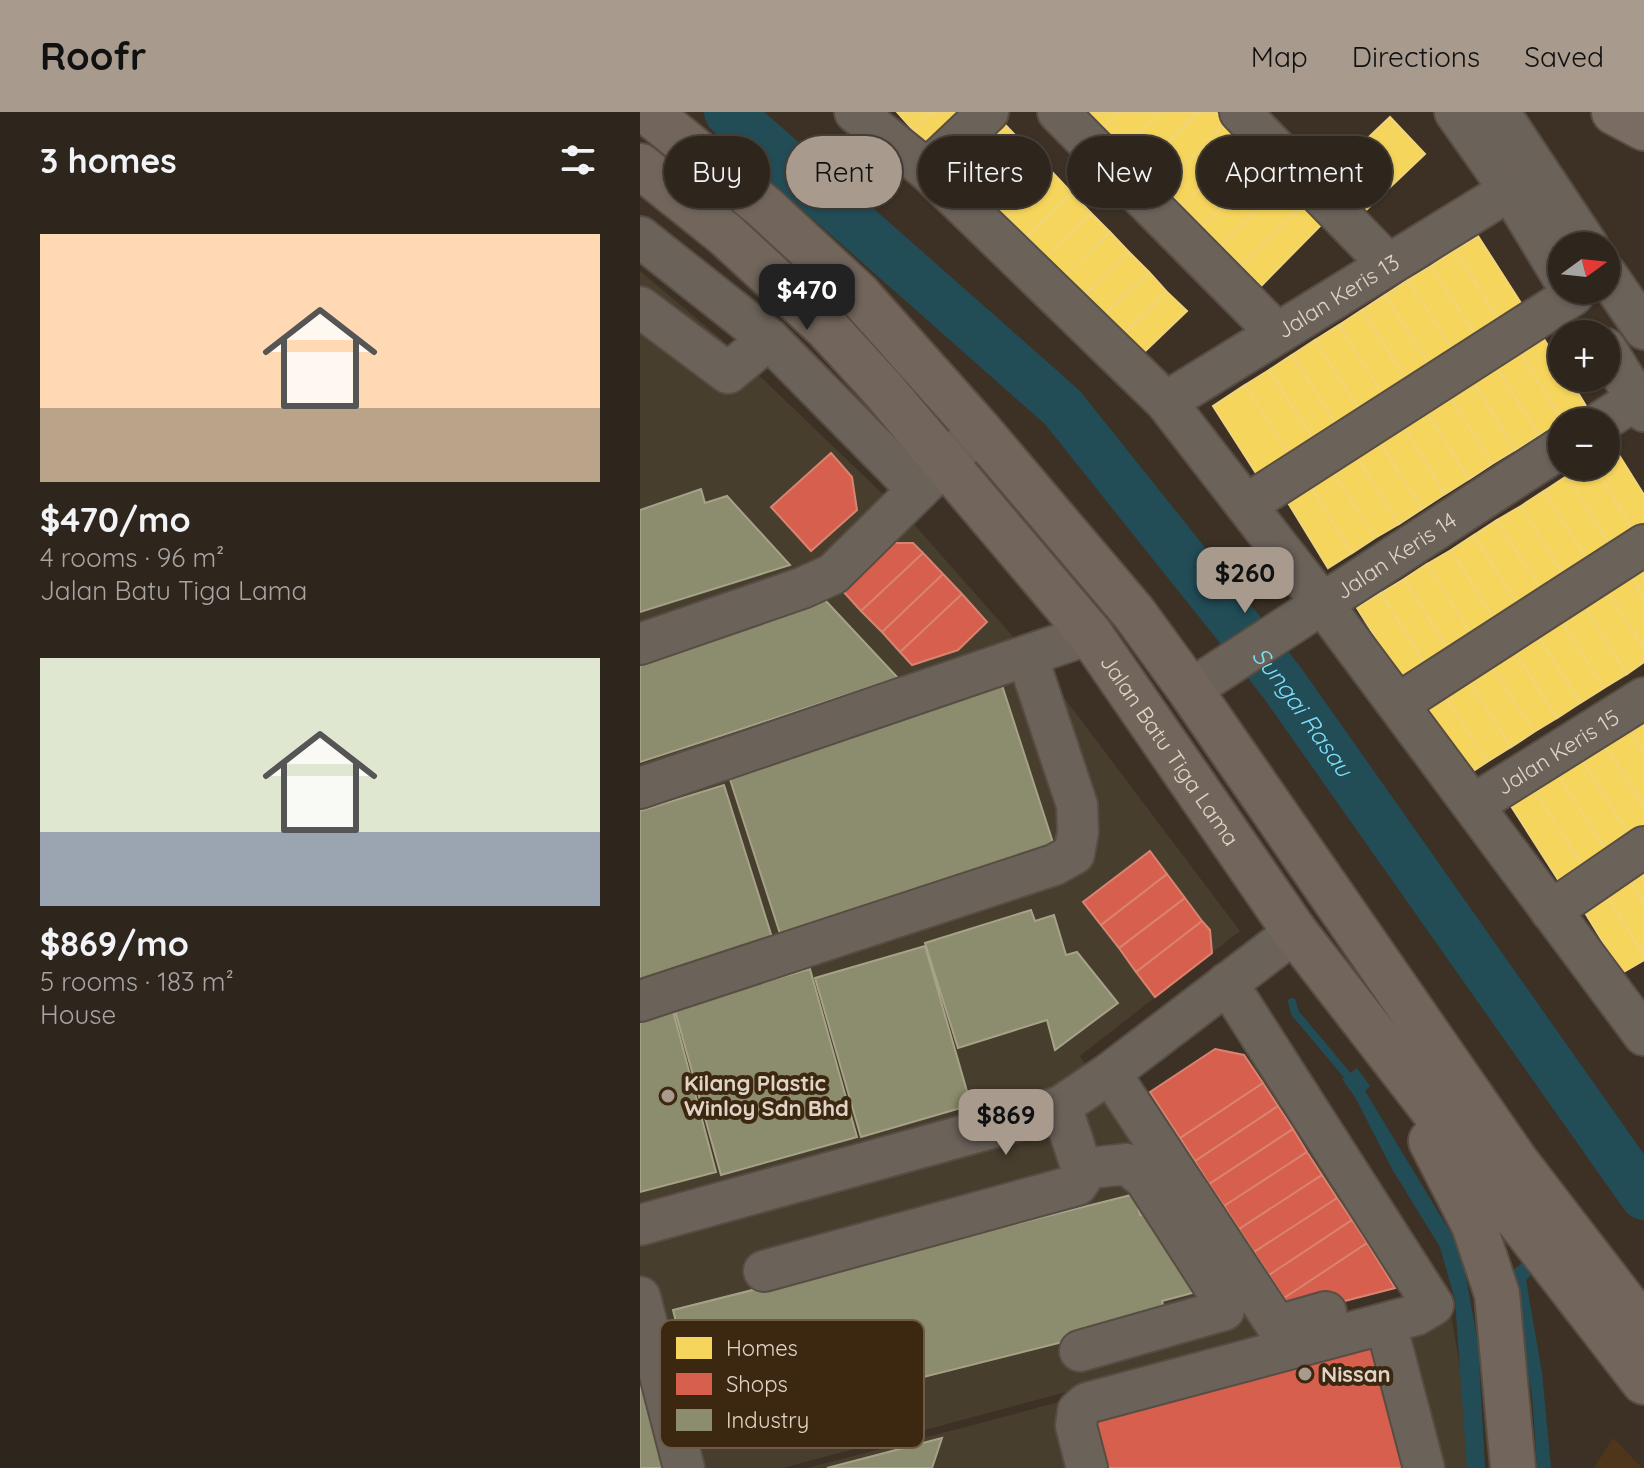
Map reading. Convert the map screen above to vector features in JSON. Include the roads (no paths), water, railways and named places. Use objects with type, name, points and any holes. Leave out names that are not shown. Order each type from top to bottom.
[{"type":"highway","points":[[1614,112],[1644,128]]},
{"type":"main road","points":[[648,112],[764,207],[858,294],[979,430],[1134,613],[1517,1163],[1644,1328]]},
{"type":"main road","name":"Jalan Batu Tiga Lama","points":[[640,166],[725,234],[826,327],[881,387],[931,476],[1090,634],[1295,932],[1644,1382]]},
{"type":"main road","points":[[1382,1046],[1474,1225],[1497,1294],[1513,1468]]},
{"type":"street","points":[[855,112],[918,163]]},
{"type":"street","points":[[963,136],[988,112]]},
{"type":"street","points":[[1058,112],[1277,333]]},
{"type":"street","points":[[1240,112],[1388,264]]},
{"type":"street","points":[[1455,112],[1548,243]]},
{"type":"street","points":[[1499,112],[1579,232]]},
{"type":"street","name":"Jalan Keris 13","points":[[1166,402],[1510,190]]},
{"type":"street","points":[[966,208],[1166,402],[1246,505],[1310,612],[1398,704],[1551,911],[1631,994],[1644,1035]]},
{"type":"street","points":[[640,237],[769,339],[931,476]]},
{"type":"street","points":[[1246,505],[1548,304]]},
{"type":"street","points":[[1607,304],[1644,329]]},
{"type":"street","points":[[647,327],[728,373],[769,339]]},
{"type":"street","points":[[1620,372],[1640,405],[1620,414]]},
{"type":"street","points":[[640,644],[802,588],[833,574],[979,430]]},
{"type":"street","name":"Jalan Keris 14","points":[[1190,690],[1548,456]]},
{"type":"street","points":[[1398,704],[1644,545]]},
{"type":"street","points":[[640,788],[1090,634]]},
{"type":"street","points":[[640,1001],[1054,865],[1074,854],[1078,832],[1077,805],[1027,656]]},
{"type":"street","name":"Jalan Keris 15","points":[[1473,805],[1644,698]]},
{"type":"street","points":[[1551,911],[1644,847]]},
{"type":"street","points":[[640,1225],[1061,1106],[1110,1073],[1295,932]]},
{"type":"street","points":[[1087,1468],[1076,1426],[1078,1411],[1087,1403],[1386,1324],[1416,1315],[1433,1305],[1227,983]]},
{"type":"street","points":[[1110,1073],[1277,1326],[1422,1287]]},
{"type":"street","points":[[764,1271],[1077,1185],[1082,1169],[1061,1106]]},
{"type":"street","points":[[1080,1351],[1224,1310],[1221,1297],[1145,1179],[1127,1164],[1082,1169]]},
{"type":"street","points":[[640,1297],[660,1375]]},
{"type":"street","points":[[1386,1324],[1424,1468]]},
{"type":"street","points":[[679,1448],[684,1468]]},
{"type":"water","points":[[1357,1068],[1370,1086],[1365,1091],[1457,1243],[1463,1261],[1478,1343],[1485,1468],[1467,1468],[1455,1300],[1440,1247],[1342,1079]]},
{"type":"water","points":[[1523,1262],[1531,1275],[1526,1280],[1542,1373],[1551,1468],[1537,1468],[1532,1394],[1509,1273]]},
{"type":"waterway","name":"Sungai Rasau","points":[[728,112],[1062,407],[1281,681],[1644,1196]]},
{"type":"waterway","points":[[1292,1002],[1295,1013],[1347,1075]]},
{"type":"place","name":"Kilang Plastic Winloy Sdn Bhd","points":[[668,1096]]},
{"type":"place","name":"Nissan","points":[[1305,1374]]}]
